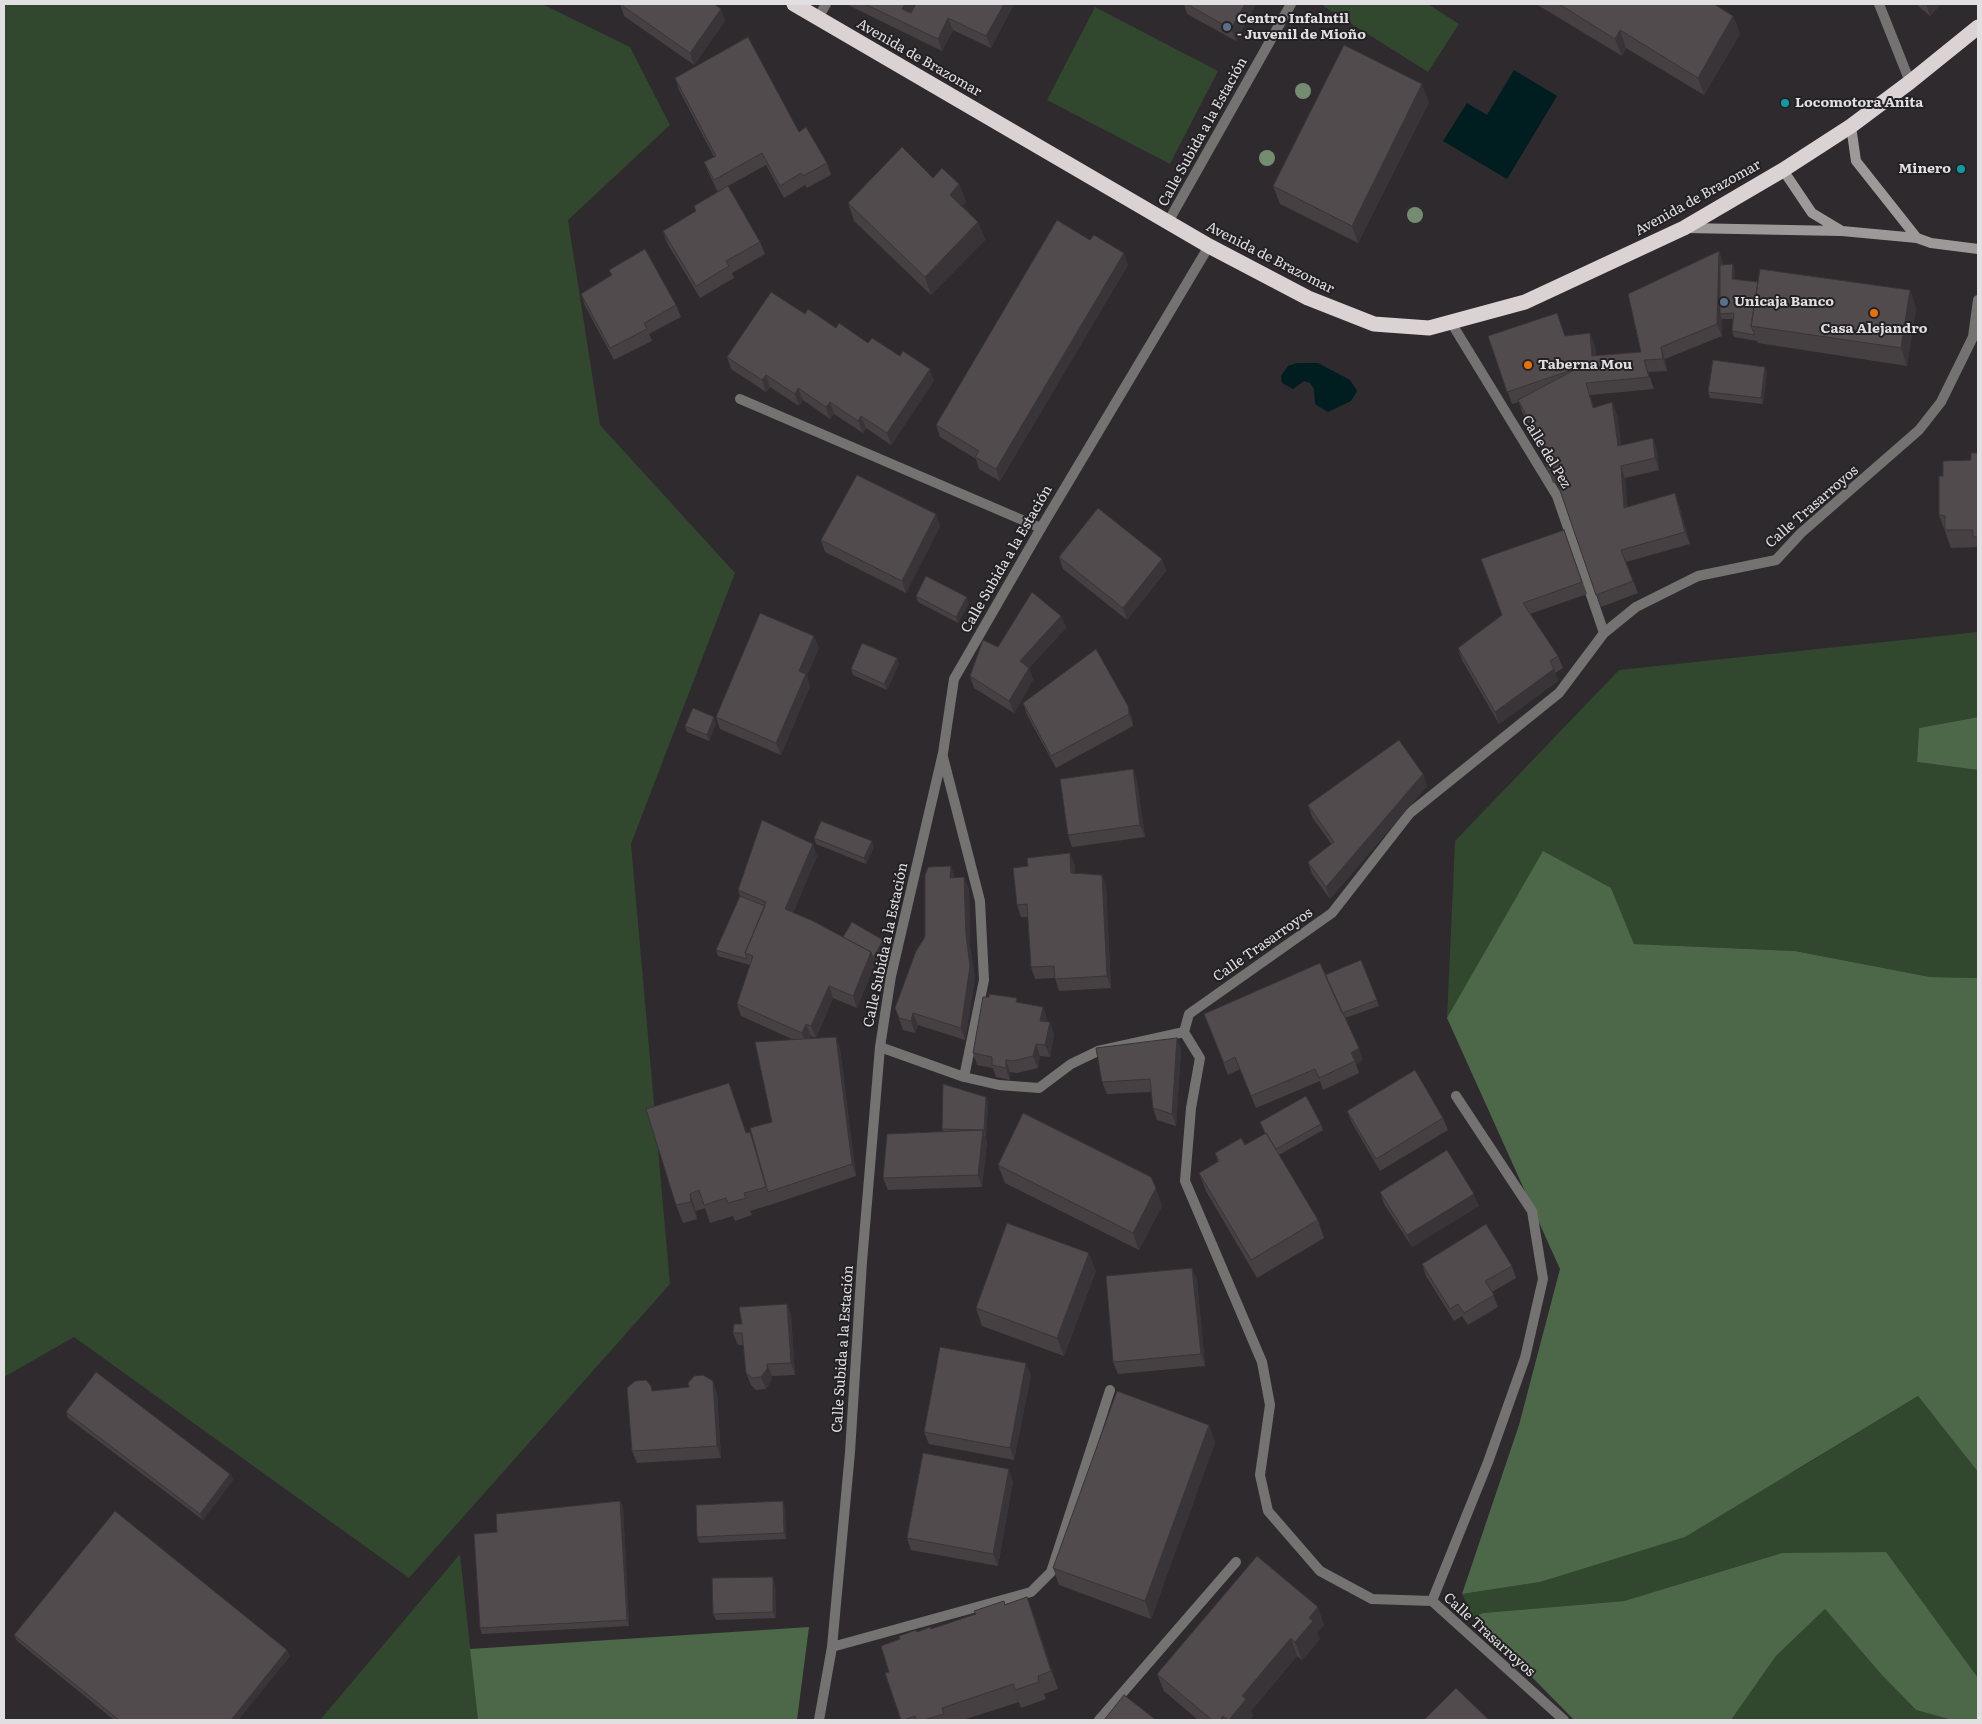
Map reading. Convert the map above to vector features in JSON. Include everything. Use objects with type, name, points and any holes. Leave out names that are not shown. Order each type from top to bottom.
[{"type":"highway","name":"Avenida de Brazomar","points":[[794,4],[1209,246],[1308,298],[1374,324],[1429,328],[1452,324],[1525,302],[1684,228],[1783,170],[1851,126],[1910,82],[1978,27]]},
{"type":"street","points":[[818,18],[826,4]]},
{"type":"street","name":"Calle Subida a la Estación","points":[[1168,222],[1291,4]]},
{"type":"street","points":[[1880,4],[1910,82]]},
{"type":"street","points":[[1851,126],[1856,161],[1917,238]]},
{"type":"street","points":[[1783,170],[1812,213],[1842,231]]},
{"type":"street","points":[[1684,228],[1842,231],[1917,238],[1931,243],[1978,249]]},
{"type":"street","name":"Calle Subida a la Estación","points":[[819,1720],[832,1647],[850,1452],[862,1262],[880,1047],[891,976],[943,753],[954,680],[1041,528],[1209,246]]},
{"type":"street","name":"Calle Trasarroyos","points":[[1564,1720],[1432,1601],[1372,1599],[1320,1571],[1268,1511],[1260,1476],[1270,1405],[1262,1362],[1185,1181],[1192,1108],[1200,1058],[1184,1032],[1189,1014],[1332,913],[1410,813],[1560,693],[1604,633],[1636,607],[1698,576],[1776,560],[1801,534],[1920,430],[1941,402],[1973,337],[1978,300]]},
{"type":"street","name":"Calle del Pez","points":[[1452,324],[1557,496],[1604,633]]},
{"type":"street","points":[[740,400],[1041,528]]},
{"type":"street","points":[[943,753],[980,901],[984,980],[964,1077]]},
{"type":"street","points":[[880,1047],[964,1077],[1000,1085],[1039,1088],[1071,1064],[1098,1051],[1184,1032]]},
{"type":"street","points":[[1432,1601],[1488,1462],[1525,1358],[1543,1280],[1532,1211],[1456,1096]]},
{"type":"street","points":[[832,1647],[1031,1592],[1051,1572],[1110,1390]]},
{"type":"street","points":[[1099,1720],[1236,1562]]},
{"type":"green space","points":[[4,4],[542,4],[630,47],[670,125],[568,220],[600,425],[735,573],[631,844],[670,1284],[409,1578],[74,1337],[4,1377]]},
{"type":"green space","points":[[1325,4],[1428,4],[1459,24],[1428,72],[1323,6]]},
{"type":"green space","points":[[1095,7],[1218,71],[1170,164],[1047,100]]},
{"type":"green space","points":[[1978,632],[1978,717],[1919,728],[1917,762],[1978,770],[1978,978],[1930,977],[1795,951],[1634,944],[1611,888],[1447,1018],[1455,841],[1619,670]]},
{"type":"green space","points":[[1978,717],[1978,770],[1917,762],[1919,728]]},
{"type":"green space","points":[[1543,851],[1611,888],[1634,944],[1795,951],[1930,977],[1978,978],[1978,1472],[1918,1396],[1685,1537],[1540,1582],[1462,1594],[1519,1425],[1560,1269],[1447,1018]]},
{"type":"green space","points":[[1918,1396],[1978,1472],[1978,1678],[1782,1553],[1624,1601],[1483,1613],[1473,1617],[1462,1594],[1540,1582],[1793,1472]]},
{"type":"green space","points":[[1886,1552],[1978,1678],[1978,1720],[1952,1720],[1916,1710],[1881,1674],[1825,1609],[1776,1656],[1731,1720],[1574,1720],[1473,1617],[1483,1613],[1624,1601],[1782,1553]]},
{"type":"green space","points":[[460,1554],[478,1720],[320,1720]]},
{"type":"green space","points":[[1825,1609],[1881,1674],[1916,1710],[1952,1720],[1731,1720],[1776,1656]]},
{"type":"green space","points":[[809,1627],[797,1720],[478,1720],[470,1649]]},
{"type":"water","points":[[1514,70],[1557,96],[1507,179],[1443,141],[1467,103],[1487,115]]},
{"type":"water","points":[[1297,363],[1318,363],[1350,380],[1357,391],[1351,401],[1328,412],[1315,404],[1314,389],[1310,383],[1304,381],[1293,389],[1282,383],[1281,376],[1288,366]]},
{"type":"building","points":[[620,4],[714,4],[721,9],[690,53]]},
{"type":"building","points":[[865,4],[905,4],[902,9],[911,13],[916,4],[1004,4],[986,36],[948,18],[938,39]]},
{"type":"building","points":[[1187,4],[1245,4],[1231,29]]},
{"type":"building","points":[[1559,4],[1714,4],[1733,16],[1698,78],[1620,30],[1615,39]]},
{"type":"building","points":[[748,37],[799,132],[806,127],[827,163],[803,176],[801,173],[780,186],[762,153],[714,180],[704,162],[716,156],[675,78]]},
{"type":"building","points":[[1344,45],[1422,84],[1352,226],[1273,186]]},
{"type":"building","points":[[902,147],[933,178],[942,168],[959,184],[950,195],[978,222],[925,277],[848,203]]},
{"type":"building","points":[[728,186],[760,242],[726,261],[729,266],[696,286],[663,231],[696,211],[694,206]]},
{"type":"building","points":[[1057,220],[1090,240],[1094,235],[1124,253],[996,469],[975,457],[979,451],[936,425]]},
{"type":"building","points":[[645,249],[676,305],[644,323],[647,329],[610,348],[581,294],[612,275],[609,270]]},
{"type":"building","points":[[1719,251],[1717,324],[1661,347],[1663,359],[1644,360],[1649,377],[1586,383],[1593,408],[1612,402],[1618,446],[1653,438],[1655,458],[1621,466],[1624,508],[1675,493],[1685,532],[1621,550],[1633,581],[1596,595],[1553,470],[1548,471],[1535,431],[1518,400],[1578,368],[1507,392],[1488,336],[1557,313],[1565,336],[1590,333],[1592,356],[1641,352],[1628,294]]},
{"type":"building","points":[[1733,264],[1732,279],[1758,282],[1751,326],[1755,335],[1732,331],[1734,313],[1720,314],[1720,265]]},
{"type":"building","points":[[1760,269],[1910,290],[1901,348],[1751,326]]},
{"type":"building","points":[[771,292],[805,314],[808,309],[836,328],[839,323],[868,343],[872,338],[900,356],[903,351],[930,369],[887,433],[861,416],[858,421],[830,402],[826,407],[798,388],[795,394],[766,375],[762,380],[727,357]]},
{"type":"building","points":[[1713,360],[1765,367],[1761,398],[1708,392]]},
{"type":"building","points":[[1971,453],[1978,453],[1978,537],[1973,537],[1973,530],[1945,530],[1945,516],[1939,515],[1939,476],[1943,476],[1943,461],[1971,460]]},
{"type":"building","points":[[857,475],[936,514],[902,581],[821,540]]},
{"type":"building","points":[[1098,508],[1162,559],[1123,608],[1059,557]]},
{"type":"building","points":[[1564,530],[1582,582],[1523,603],[1558,656],[1550,661],[1554,669],[1495,712],[1458,648],[1502,615],[1481,559]]},
{"type":"building","points":[[926,576],[967,597],[956,617],[916,596]]},
{"type":"building","points":[[1032,592],[1061,616],[1020,661],[1029,668],[1009,701],[970,676],[983,640],[998,647]]},
{"type":"building","points":[[760,613],[814,636],[799,671],[806,674],[776,743],[716,717]]},
{"type":"building","points":[[862,643],[897,658],[884,684],[851,669]]},
{"type":"building","points":[[1096,649],[1128,706],[1129,714],[1051,756],[1023,703]]},
{"type":"building","points":[[693,708],[714,717],[707,735],[685,726]]},
{"type":"building","points":[[1399,740],[1423,774],[1326,887],[1308,862],[1334,842],[1308,805]]},
{"type":"building","points":[[1133,769],[1140,825],[1068,835],[1060,779]]},
{"type":"building","points":[[762,820],[813,844],[785,909],[813,921],[871,952],[853,996],[829,986],[811,1026],[806,1024],[802,1033],[737,1004],[753,956],[745,953],[766,902],[738,890]]},
{"type":"building","points":[[821,821],[872,841],[864,858],[814,838]]},
{"type":"building","points":[[1070,853],[1071,873],[1102,875],[1107,976],[1055,979],[1054,966],[1031,967],[1027,904],[1017,905],[1013,868],[1028,866],[1027,858]]},
{"type":"building","points":[[951,866],[950,878],[964,877],[966,935],[970,966],[961,1028],[913,1013],[911,1021],[899,1018],[895,1008],[916,951],[925,937],[925,875],[928,867]]},
{"type":"building","points":[[740,896],[765,906],[745,953],[747,959],[716,950]]},
{"type":"building","points":[[852,922],[883,940],[873,958],[871,952],[843,937]]},
{"type":"building","points":[[1361,960],[1377,1000],[1342,1013],[1325,975]]},
{"type":"building","points":[[1320,963],[1359,1048],[1351,1053],[1355,1061],[1319,1078],[1315,1069],[1251,1096],[1235,1057],[1224,1063],[1204,1014]]},
{"type":"building","points":[[989,994],[1017,998],[1016,1002],[1043,1007],[1040,1021],[1050,1022],[1045,1045],[1036,1044],[1033,1056],[1013,1061],[1006,1060],[1006,1068],[992,1065],[992,1057],[973,1053],[983,997],[989,997]]},
{"type":"building","points":[[836,1037],[852,1164],[768,1192],[750,1128],[772,1122],[755,1042]]},
{"type":"building","points":[[1177,1038],[1172,1114],[1153,1108],[1150,1079],[1102,1082],[1096,1048]]},
{"type":"building","points":[[1415,1070],[1443,1118],[1376,1159],[1347,1111]]},
{"type":"building","points":[[729,1083],[746,1133],[750,1132],[766,1187],[744,1193],[746,1198],[728,1203],[726,1198],[704,1205],[699,1190],[690,1194],[691,1202],[676,1205],[646,1109]]},
{"type":"building","points":[[943,1084],[986,1097],[984,1130],[942,1129]]},
{"type":"building","points":[[1306,1096],[1321,1124],[1276,1149],[1260,1122]]},
{"type":"building","points":[[1023,1113],[1151,1177],[1156,1188],[1133,1233],[998,1165]]},
{"type":"building","points":[[983,1130],[978,1175],[883,1178],[887,1134]]},
{"type":"building","points":[[1266,1133],[1318,1220],[1251,1260],[1199,1173],[1219,1161],[1215,1153],[1241,1138],[1245,1145]]},
{"type":"building","points":[[1447,1150],[1474,1194],[1407,1235],[1380,1192]]},
{"type":"building","points":[[1007,1223],[1089,1253],[1057,1338],[976,1308]]},
{"type":"building","points":[[1486,1224],[1512,1266],[1485,1281],[1494,1295],[1464,1313],[1458,1304],[1450,1309],[1422,1264]]},
{"type":"building","points":[[1192,1268],[1201,1354],[1113,1362],[1106,1276]]},
{"type":"building","points":[[787,1304],[791,1363],[767,1364],[767,1369],[761,1377],[752,1378],[746,1373],[742,1333],[733,1333],[734,1324],[742,1324],[739,1307]]},
{"type":"building","points":[[940,1347],[1026,1363],[1010,1448],[924,1432]]},
{"type":"building","points":[[96,1372],[230,1474],[200,1514],[66,1412]]},
{"type":"building","points":[[703,1375],[713,1381],[717,1446],[632,1451],[627,1388],[635,1381],[646,1380],[651,1386],[652,1391],[689,1387],[688,1383],[694,1376]]},
{"type":"building","points":[[1117,1391],[1209,1425],[1145,1601],[1053,1568]]},
{"type":"building","points":[[923,1453],[1009,1469],[993,1554],[907,1538]]},
{"type":"building","points":[[620,1501],[627,1620],[480,1628],[474,1534],[497,1532],[496,1514]]},
{"type":"building","points":[[783,1501],[784,1533],[697,1537],[696,1505]]},
{"type":"building","points":[[115,1511],[287,1650],[231,1720],[119,1720],[14,1635]]},
{"type":"building","points":[[1257,1556],[1318,1607],[1309,1618],[1313,1621],[1295,1642],[1291,1638],[1242,1696],[1246,1699],[1229,1720],[1223,1716],[1220,1720],[1212,1720],[1157,1674]]},
{"type":"building","points":[[773,1577],[773,1612],[713,1614],[712,1578]]},
{"type":"building","points":[[1027,1597],[1051,1671],[1038,1676],[1039,1682],[1015,1690],[1013,1684],[942,1708],[944,1714],[924,1720],[916,1720],[915,1716],[901,1720],[885,1673],[889,1672],[881,1646],[900,1639],[899,1636],[916,1630],[917,1632],[930,1627],[931,1629],[976,1614],[974,1611],[1004,1601],[1005,1605]]},
{"type":"building","points":[[1456,1688],[1489,1720],[1424,1720]]},
{"type":"building","points":[[1124,1695],[1156,1720],[1104,1720]]},
{"type":"place","name":"Centro Infalntil - Juvenil de Mioño","points":[[1227,27]]},
{"type":"place","name":"Locomotora Anita","points":[[1785,103]]},
{"type":"place","name":"Minero","points":[[1961,169]]},
{"type":"place","name":"Unicaja Banco","points":[[1724,302]]},
{"type":"place","name":"Casa Alejandro","points":[[1874,313]]},
{"type":"place","name":"Taberna Mou","points":[[1528,365]]}]
